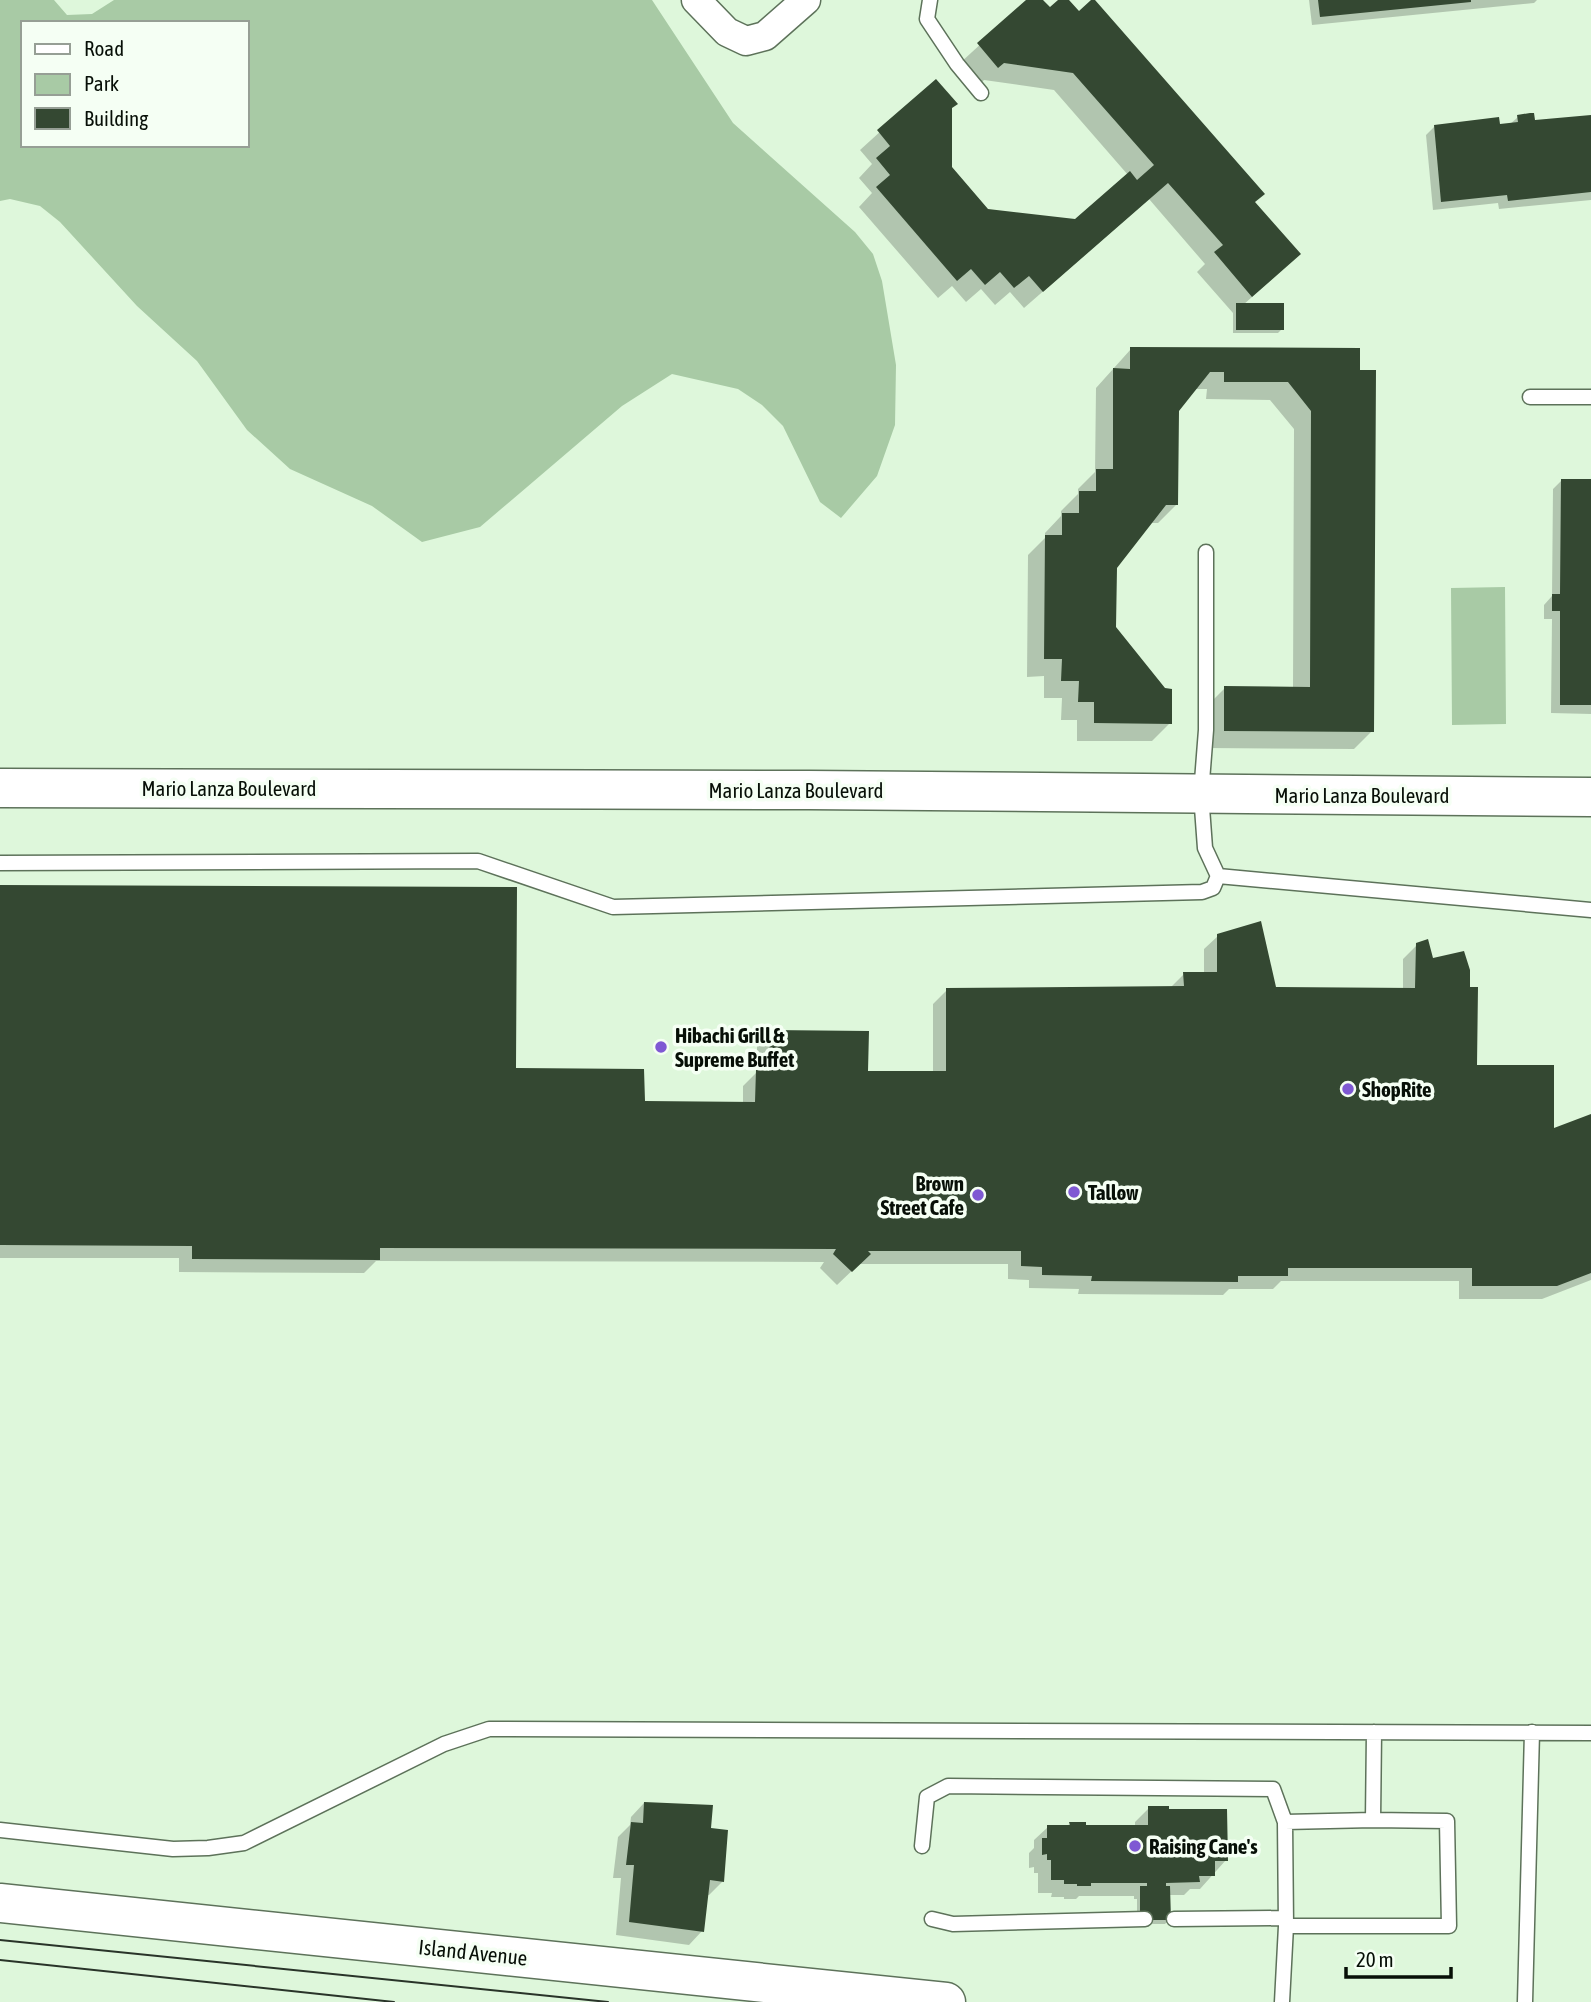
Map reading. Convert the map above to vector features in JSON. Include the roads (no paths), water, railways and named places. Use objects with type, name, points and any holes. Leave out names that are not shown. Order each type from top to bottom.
[{"type":"street","points":[[696,0],[727,32],[746,41],[765,36],[806,0]]},
{"type":"street","name":"Mario Lanza Boulevard","points":[[0,788],[809,790],[1591,797]]},
{"type":"street","name":"Island Avenue","points":[[0,1903],[946,2002]]},
{"type":"lane","points":[[930,0],[927,19],[957,64],[981,93]]},
{"type":"lane","points":[[1530,397],[1591,397]]},
{"type":"lane","points":[[0,863],[478,861],[613,907],[1202,892],[1213,888],[1218,876],[1205,848],[1201,794],[1206,730],[1206,552]]},
{"type":"lane","points":[[1218,876],[1591,910]]},
{"type":"lane","points":[[0,1830],[173,1849],[244,1843],[444,1744],[489,1729],[1591,1732]]},
{"type":"lane","points":[[1373,1820],[1374,1732]]},
{"type":"lane","points":[[1525,2002],[1532,1732]]},
{"type":"lane","points":[[922,1846],[927,1797],[948,1786],[1273,1789],[1285,1822],[1282,2002]]},
{"type":"lane","points":[[1174,1919],[1449,1926],[1447,1821],[1285,1822]]},
{"type":"lane","points":[[932,1919],[953,1924],[1145,1919]]},
{"type":"tram line","points":[[0,1940],[608,2002]]},
{"type":"tram line","points":[[0,1960],[394,2002]]},
{"type":"place","name":"Hibachi Grill & Supreme Buffet","points":[[661,1047]]},
{"type":"place","name":"ShopRite","points":[[1348,1089]]},
{"type":"place","name":"Tallow","points":[[1074,1192]]},
{"type":"place","name":"Brown Street Cafe","points":[[978,1195]]},
{"type":"place","name":"Raising Cane's","points":[[1135,1846]]}]
